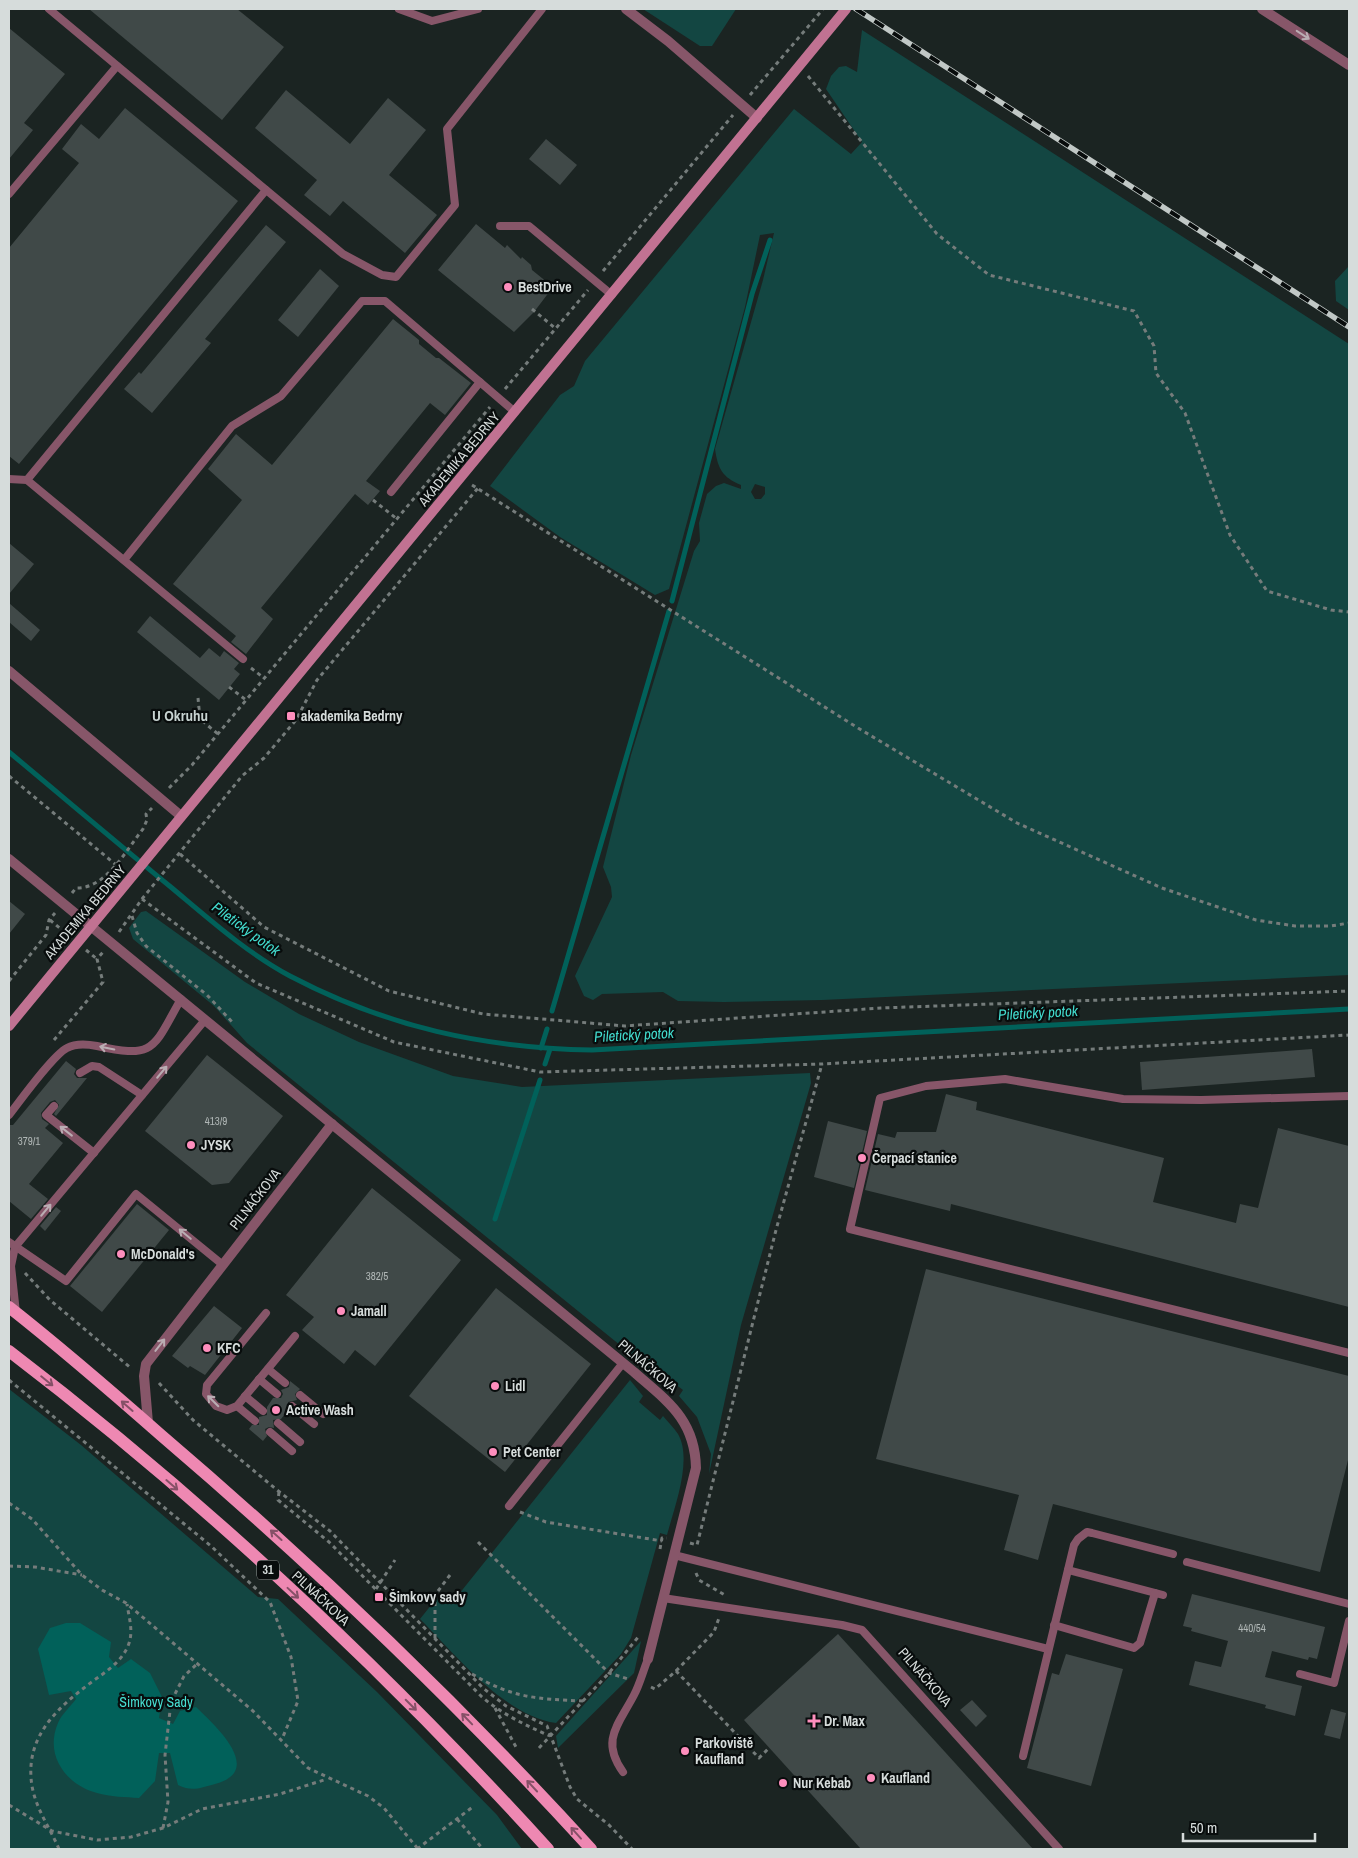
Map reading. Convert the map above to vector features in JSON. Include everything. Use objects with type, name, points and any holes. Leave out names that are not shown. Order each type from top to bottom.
[{"type":"main road","name":"PILNÁČKOVA","points":[[12,1310],[148,1423],[246,1508],[414,1665],[591,1849]]},
{"type":"main road","name":"PILNÁČKOVA","points":[[9,1351],[132,1451],[280,1580],[439,1733],[548,1849]]},
{"type":"street","points":[[626,9],[668,41],[757,118]]},
{"type":"street","points":[[1262,9],[1349,65]]},
{"type":"street","name":"AKADEMIKA BEDRNY","points":[[9,1026],[612,295],[844,10]]},
{"type":"street","points":[[9,671],[181,816]]},
{"type":"street","name":"PILNÁČKOVA","points":[[9,859],[623,1363],[668,1402],[686,1424],[693,1439],[696,1468],[648,1659]]},
{"type":"street","name":"PILNÁČKOVA","points":[[148,1423],[144,1367],[332,1124]]},
{"type":"lane","points":[[49,9],[343,254],[382,275],[396,276],[455,205],[447,130],[542,9]]},
{"type":"lane","points":[[398,9],[432,20],[478,9]]},
{"type":"lane","points":[[9,194],[117,66]]},
{"type":"lane","points":[[27,480],[266,190]]},
{"type":"lane","points":[[500,226],[529,226],[612,295]]},
{"type":"lane","points":[[124,560],[232,426],[281,396],[362,301],[385,300],[515,412]]},
{"type":"lane","points":[[391,492],[480,382]]},
{"type":"lane","points":[[9,479],[27,480],[243,659]]},
{"type":"lane","points":[[9,1115],[66,1048],[84,1044],[138,1052],[148,1048],[163,1031],[181,999]]},
{"type":"lane","points":[[205,1020],[94,1153],[12,1244],[66,1281],[136,1194],[220,1269]]},
{"type":"lane","points":[[80,1073],[92,1066],[99,1067],[108,1071],[142,1095]]},
{"type":"lane","points":[[1349,1096],[1201,1100],[1123,1099],[1005,1079],[926,1086],[880,1098],[850,1229],[1349,1353]]},
{"type":"lane","points":[[54,1106],[46,1115],[94,1153]]},
{"type":"lane","name":"PILNÁČKOVA","points":[[12,1244],[12,1310]]},
{"type":"lane","points":[[266,1313],[205,1390],[212,1402],[220,1408],[230,1410],[237,1406],[295,1336]]},
{"type":"lane","points":[[509,1506],[623,1363]]},
{"type":"lane","points":[[268,1369],[285,1383]]},
{"type":"lane","points":[[259,1379],[277,1394]]},
{"type":"lane","points":[[300,1395],[323,1414]]},
{"type":"lane","points":[[245,1396],[263,1411]]},
{"type":"lane","points":[[237,1406],[255,1421]]},
{"type":"lane","points":[[292,1406],[314,1424]]},
{"type":"lane","points":[[278,1423],[300,1442]]},
{"type":"lane","points":[[270,1432],[292,1451]]},
{"type":"lane","points":[[1023,1756],[1074,1545],[1078,1539],[1087,1532],[1172,1554]]},
{"type":"lane","points":[[674,1555],[1048,1649]]},
{"type":"lane","points":[[1187,1562],[1349,1604]]},
{"type":"lane","points":[[1054,1625],[1134,1648],[1140,1644],[1159,1594],[1068,1570]]},
{"type":"lane","name":"PILNÁČKOVA","points":[[663,1598],[842,1625],[862,1630],[1059,1849]]},
{"type":"lane","points":[[1300,1674],[1334,1683],[1349,1621]]},
{"type":"lane","points":[[623,1772],[612,1750],[613,1732],[639,1683],[648,1659]]},
{"type":"path","points":[[800,66],[937,234],[990,275],[1134,311],[1154,346],[1156,373],[1185,413],[1230,535],[1267,591],[1331,610],[1349,612]]},
{"type":"path","points":[[532,309],[556,328]]},
{"type":"path","points":[[463,475],[478,488],[850,723],[1017,823],[1162,888],[1256,920],[1295,926],[1331,926],[1349,923]]},
{"type":"path","points":[[53,1042],[103,982],[97,959],[135,912],[142,900],[242,776],[264,758],[296,720],[317,680],[478,488]]},
{"type":"path","points":[[373,500],[397,519]]},
{"type":"path","points":[[248,666],[264,678]]},
{"type":"path","points":[[229,687],[246,700]]},
{"type":"path","points":[[198,698],[200,719],[218,734]]},
{"type":"path","points":[[9,776],[114,864]]},
{"type":"path","points":[[9,982],[46,935],[49,920],[76,888],[87,888],[102,880],[138,835]]},
{"type":"path","points":[[180,854],[264,927],[389,991],[483,1014],[625,1026],[881,1008],[1349,991]]},
{"type":"path","points":[[142,900],[256,984],[394,1042],[540,1072],[822,1064],[1349,1036]]},
{"type":"path","points":[[659,1550],[662,1538],[697,1545],[773,1240],[822,1064]]},
{"type":"path","points":[[11,1266],[24,1272],[50,1300],[135,1372],[154,1378],[194,1420],[279,1492],[330,1531],[483,1688],[506,1706],[547,1726],[570,1787],[577,1799],[609,1825],[632,1849]]},
{"type":"path","points":[[9,1380],[210,1546],[270,1602],[291,1657],[298,1701],[282,1739]]},
{"type":"path","points":[[279,1492],[278,1500],[330,1542],[495,1708],[520,1754]]},
{"type":"path","points":[[9,1502],[32,1519],[82,1575],[102,1590],[126,1603],[253,1711],[308,1768],[328,1779],[368,1796],[384,1808],[418,1849],[474,1806]]},
{"type":"path","points":[[509,1506],[546,1522],[662,1541]]},
{"type":"path","points":[[478,1542],[609,1672],[656,1689],[714,1632],[721,1611]]},
{"type":"path","points":[[376,1589],[395,1560]]},
{"type":"path","points":[[9,1566],[36,1567],[82,1575]]},
{"type":"path","points":[[435,1638],[435,1594],[450,1575]]},
{"type":"path","points":[[59,1849],[52,1830],[37,1807],[32,1785],[31,1755],[44,1727],[73,1696],[117,1663],[128,1645],[130,1636],[126,1603]]},
{"type":"path","points":[[539,1748],[609,1672],[639,1635]]},
{"type":"path","points":[[163,1828],[168,1802],[165,1755],[170,1702],[184,1676],[197,1664]]},
{"type":"path","points":[[676,1671],[758,1758],[769,1748]]},
{"type":"path","points":[[468,1672],[500,1691],[511,1694],[540,1699],[583,1701]]},
{"type":"path","points":[[495,1708],[551,1737]]},
{"type":"path","points":[[9,1805],[52,1830],[97,1840],[130,1837],[163,1828],[202,1809],[280,1794],[328,1779]]},
{"type":"path","points":[[457,1819],[483,1849]]},
{"type":"green space","points":[[643,9],[736,9],[712,46],[700,46]]},
{"type":"green space","points":[[862,30],[1349,344],[1349,975],[822,1000],[678,1001],[663,992],[602,994],[593,1000],[584,996],[575,976],[612,897],[611,887],[603,867],[631,755],[694,551],[700,541],[699,523],[707,494],[716,486],[724,483],[741,489],[741,485],[729,479],[722,472],[715,449],[763,280],[774,233],[760,235],[745,307],[669,589],[655,595],[560,537],[490,486],[560,395],[574,386],[585,361],[794,109],[851,154],[862,142],[826,89],[831,76],[839,67],[846,66],[857,72]],"holes":[[[755,484],[765,487],[765,494],[761,499],[755,499],[751,492]]]},
{"type":"green space","points":[[1349,266],[1349,310],[1336,301],[1335,281]]},
{"type":"green space","points":[[146,911],[245,982],[299,1014],[359,1042],[453,1076],[522,1087],[810,1073],[811,1083],[741,1325],[709,1474],[711,1454],[697,1417],[679,1396],[683,1390],[662,1374],[658,1379],[636,1358],[247,1043],[214,1006],[133,939],[129,928],[141,912]]},
{"type":"green space","points":[[630,1380],[643,1396],[639,1402],[660,1420],[663,1416],[678,1434],[684,1457],[678,1498],[667,1535],[660,1533],[631,1638],[621,1654],[556,1723],[536,1718],[499,1696],[465,1666],[420,1619],[436,1599],[451,1604]]},
{"type":"green space","name":"Šimkovy Sady","points":[[9,1389],[81,1445],[258,1597],[278,1599],[377,1692],[497,1815],[522,1849],[9,1849]]},
{"type":"green space","points":[[641,1641],[634,1673],[558,1748],[556,1736]]},
{"type":"shaded area","points":[[66,1623],[80,1623],[111,1642],[109,1657],[118,1668],[131,1659],[150,1673],[162,1697],[159,1718],[173,1724],[180,1711],[196,1707],[224,1736],[232,1748],[236,1759],[236,1769],[229,1778],[200,1788],[192,1789],[178,1785],[170,1753],[159,1753],[155,1781],[139,1798],[97,1793],[86,1789],[67,1776],[56,1757],[54,1735],[59,1720],[76,1699],[71,1691],[49,1695],[38,1649],[50,1628]]},
{"type":"building","points":[[89,9],[237,9],[284,47],[222,120]]},
{"type":"building","points":[[9,28],[65,74],[24,123],[33,130],[9,159]]},
{"type":"building","points":[[286,90],[350,144],[388,98],[426,130],[389,175],[437,215],[405,253],[343,201],[330,216],[304,195],[317,180],[255,128]]},
{"type":"building","points":[[125,108],[238,201],[19,464],[9,456],[9,248],[79,163],[62,149],[81,124],[99,139]]},
{"type":"building","points":[[546,139],[577,165],[560,185],[529,159]]},
{"type":"building","points":[[476,224],[505,248],[507,245],[521,259],[522,257],[531,265],[532,270],[553,287],[534,312],[514,332],[438,270]]},
{"type":"building","points":[[266,225],[286,242],[205,339],[211,343],[152,413],[124,389],[139,372],[141,374]]},
{"type":"building","points":[[320,269],[339,286],[298,337],[278,320]]},
{"type":"building","points":[[393,319],[419,340],[419,344],[436,358],[439,358],[471,383],[445,415],[430,403],[366,481],[380,491],[368,505],[355,494],[261,608],[273,619],[246,654],[231,642],[236,636],[173,584],[242,500],[208,469],[236,434],[272,465]]},
{"type":"building","points":[[9,543],[34,564],[9,594]]},
{"type":"building","points":[[9,603],[40,630],[31,641],[9,622]]},
{"type":"building","points":[[150,616],[200,658],[209,648],[220,657],[224,651],[239,663],[234,669],[240,674],[219,700],[137,632]]},
{"type":"building","points":[[9,901],[25,914],[9,934]]},
{"type":"building","points":[[1312,1049],[1315,1077],[1142,1090],[1140,1062]]},
{"type":"building","points":[[207,1055],[283,1116],[229,1183],[212,1185],[145,1131]]},
{"type":"building","points":[[66,1061],[76,1069],[74,1074],[77,1078],[87,1078],[56,1116],[54,1114],[59,1105],[55,1100],[50,1102],[41,1113],[42,1119],[49,1124],[45,1128],[63,1143],[29,1184],[48,1199],[31,1219],[9,1201],[9,1125],[13,1125]]},
{"type":"building","points":[[946,1094],[977,1102],[976,1110],[1164,1158],[1153,1202],[1236,1223],[1240,1204],[1258,1208],[1278,1128],[1349,1146],[1349,1307],[951,1204],[950,1211],[865,1190],[878,1134],[895,1138],[897,1132],[936,1132]]},
{"type":"building","points":[[828,1121],[867,1131],[854,1188],[814,1177]]},
{"type":"building","points":[[372,1188],[461,1260],[375,1366],[355,1350],[344,1364],[302,1330],[314,1317],[286,1295]]},
{"type":"building","points":[[137,1204],[169,1230],[102,1312],[70,1286]]},
{"type":"building","points":[[56,1207],[61,1211],[45,1231],[40,1226]]},
{"type":"building","points":[[926,1269],[1349,1376],[1349,1456],[1320,1572],[1053,1504],[1038,1560],[1004,1550],[1019,1495],[876,1459]]},
{"type":"building","name":"Lidl","points":[[496,1288],[591,1364],[505,1472],[409,1396]]},
{"type":"building","points":[[214,1306],[242,1328],[205,1375],[190,1366],[188,1368],[172,1356]]},
{"type":"building","name":"Active Wash","points":[[290,1381],[300,1389],[295,1394],[297,1400],[288,1402],[288,1410],[281,1419],[273,1420],[274,1428],[269,1427],[265,1429],[267,1436],[263,1441],[249,1429],[252,1425],[259,1425],[259,1417],[267,1415],[267,1407],[273,1398],[281,1398],[283,1394],[281,1390],[289,1387]]},
{"type":"building","points":[[1192,1594],[1325,1627],[1317,1659],[1309,1657],[1308,1660],[1272,1651],[1265,1677],[1302,1686],[1295,1716],[1265,1708],[1266,1705],[1189,1685],[1195,1661],[1221,1667],[1228,1641],[1191,1631],[1192,1628],[1183,1626]]},
{"type":"building","points":[[838,1634],[1033,1849],[861,1849],[744,1720]]},
{"type":"building","points":[[1066,1654],[1123,1669],[1091,1786],[1027,1768],[1052,1673],[1059,1675]]},
{"type":"building","points":[[972,1700],[987,1716],[976,1727],[960,1710]]},
{"type":"building","points":[[1331,1709],[1346,1713],[1340,1739],[1324,1735]]},
{"type":"waterway","points":[[672,601],[752,294],[770,240]]},
{"type":"waterway","points":[[552,1011],[669,611]]},
{"type":"waterway","name":"Piletický potok","points":[[9,752],[214,923],[274,967],[326,994],[363,1009],[399,1021],[474,1039],[512,1045],[592,1050],[1349,1009]]},
{"type":"waterway","points":[[541,1048],[547,1029]]},
{"type":"waterway","points":[[545,1064],[550,1049]]},
{"type":"waterway","points":[[495,1219],[540,1080]]},
{"type":"railway","points":[[856,9],[1349,327]]},
{"type":"place","name":"BestDrive","points":[[508,287]]},
{"type":"place","name":"akademika Bedrny","points":[[291,716]]},
{"type":"place","name":"JYSK","points":[[191,1145]]},
{"type":"place","name":"Čerpací stanice","points":[[862,1158]]},
{"type":"place","name":"McDonald's","points":[[121,1254]]},
{"type":"place","name":"Jamall","points":[[341,1311]]},
{"type":"place","name":"KFC","points":[[207,1348]]},
{"type":"place","name":"Lidl","points":[[495,1386]]},
{"type":"place","name":"Active Wash","points":[[276,1410]]},
{"type":"place","name":"Pet Center","points":[[493,1452]]},
{"type":"place","name":"Šimkovy sady","points":[[379,1597]]},
{"type":"place","name":"Dr. Max","points":[[814,1721]]},
{"type":"place","name":"Parkoviště Kaufland","points":[[685,1751]]},
{"type":"place","name":"Kaufland","points":[[871,1778]]},
{"type":"place","name":"Nur Kebab","points":[[783,1783]]},
{"type":"district","name":"U Okruhu","points":[[180,716]]}]
